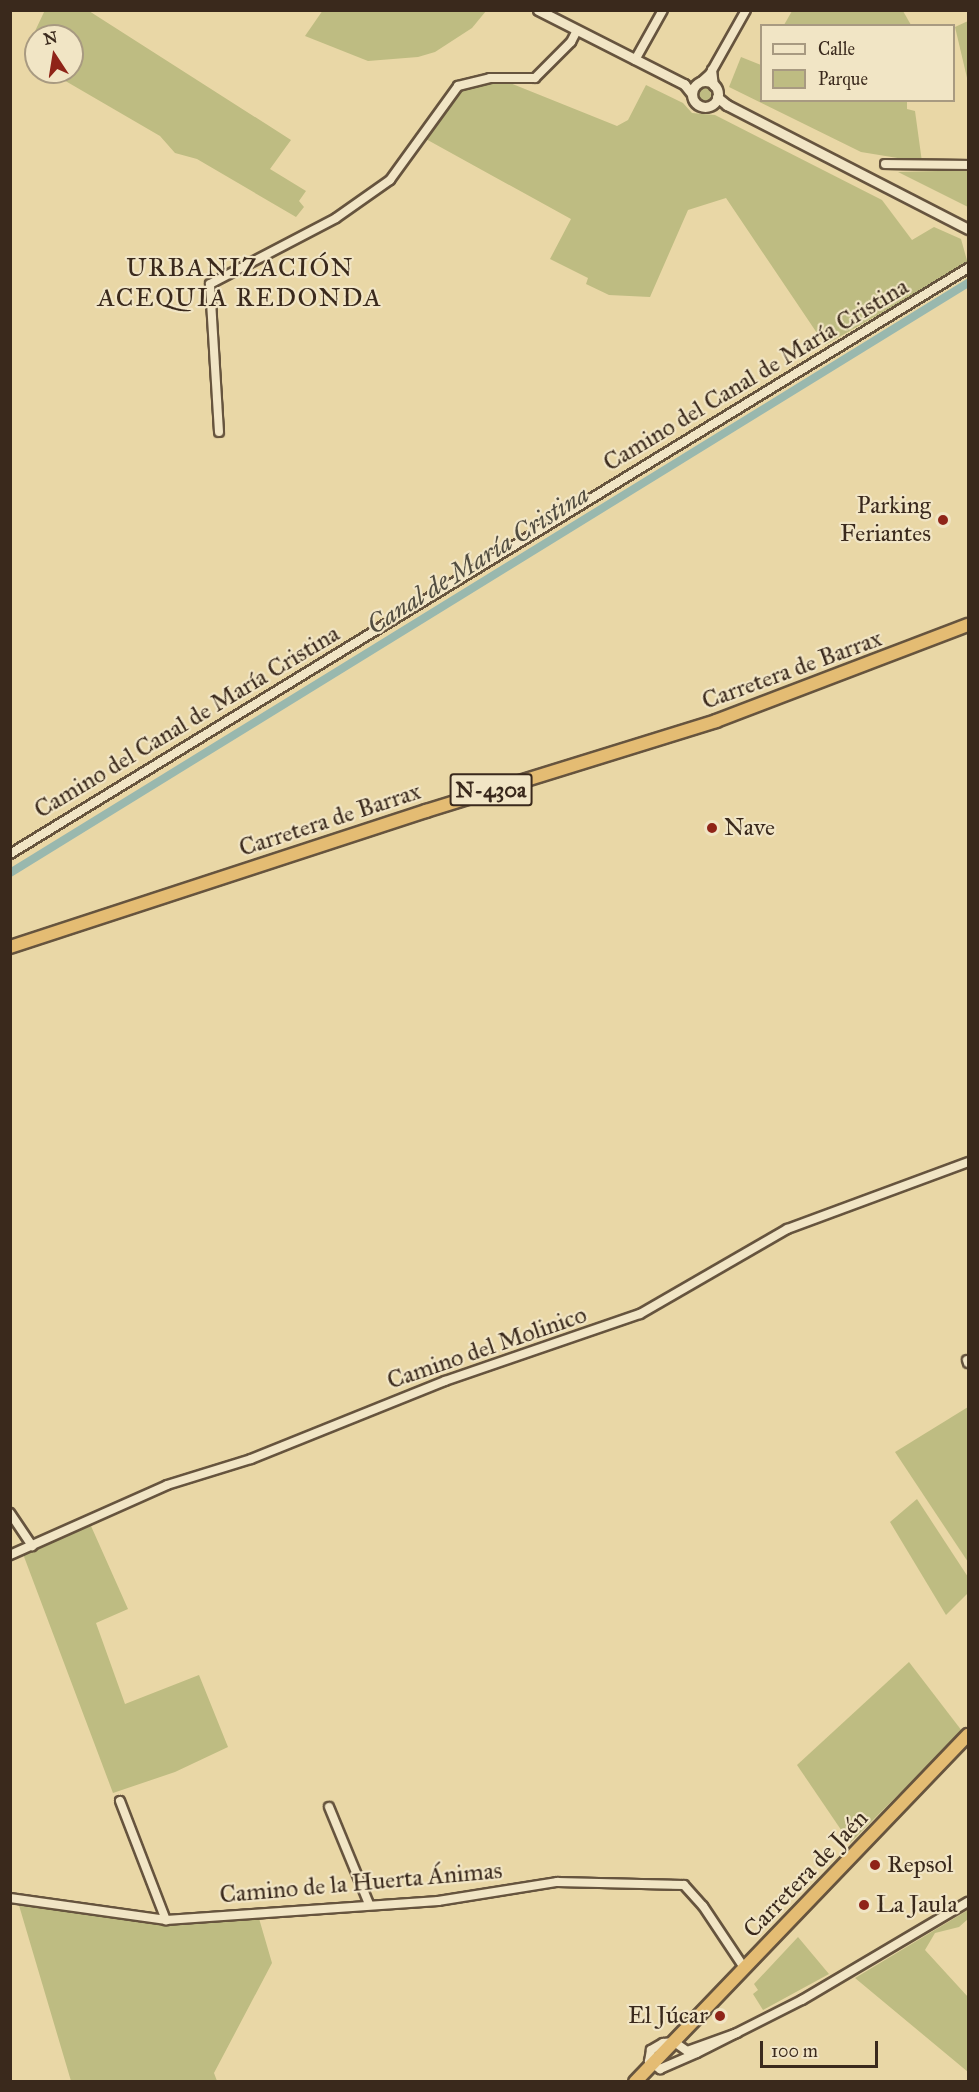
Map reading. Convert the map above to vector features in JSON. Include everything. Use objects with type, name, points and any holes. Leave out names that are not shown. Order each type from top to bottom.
[{"type":"highway","name":"Carretera de Barrax","points":[[10,947],[426,811],[716,721],[969,625]]},
{"type":"highway","name":"Carretera de Jaén","points":[[635,2082],[651,2065],[676,2045],[745,1969],[969,1735]]},
{"type":"street","points":[[538,10],[555,14],[577,30],[684,84],[698,105],[718,102],[966,226]]},
{"type":"street","points":[[635,60],[663,10]]},
{"type":"street","points":[[692,94],[712,70],[746,10]]},
{"type":"street","points":[[219,432],[210,284],[336,218],[390,180],[458,86],[490,78],[535,78],[571,42],[577,30]]},
{"type":"street","points":[[712,70],[718,102]]},
{"type":"street","points":[[684,84],[699,83],[714,86]]},
{"type":"street","points":[[885,164],[969,165]]},
{"type":"street","name":"Camino del Canal de María Cristina","points":[[10,854],[969,268]]},
{"type":"street","name":"Camino del Molinico","points":[[10,1555],[167,1485],[250,1458],[445,1381],[640,1314],[736,1255],[787,1229],[969,1162]]},
{"type":"street","points":[[10,1513],[32,1546]]},
{"type":"street","points":[[120,1801],[166,1920]]},
{"type":"street","points":[[329,1808],[369,1905]]},
{"type":"street","name":"Camino de la Huerta Ánimas","points":[[10,1898],[166,1920],[438,1901],[557,1882],[684,1885],[703,1906],[745,1969]]},
{"type":"street","points":[[651,2065],[660,2069],[673,2064],[802,2000],[969,1902]]},
{"type":"street","points":[[673,2064],[676,2045],[691,2050],[737,2033]]},
{"type":"green space","points":[[45,10],[89,11],[291,140],[270,169],[306,191],[299,201],[304,207],[296,217],[197,159],[175,153],[160,136],[71,84],[84,84],[84,24],[38,24]]},
{"type":"green space","points":[[323,10],[486,11],[472,28],[435,52],[418,57],[368,61],[305,36]]},
{"type":"green space","points":[[792,11],[903,11],[910,24],[785,24]]},
{"type":"green space","points":[[968,21],[968,82],[955,27]]},
{"type":"green space","points":[[741,57],[760,65],[760,102],[907,102],[907,109],[915,111],[922,162],[861,152],[729,87]]},
{"type":"green space","points":[[484,81],[510,83],[617,126],[628,120],[646,85],[683,103],[692,113],[715,115],[882,200],[912,240],[934,227],[961,239],[968,264],[825,345],[726,198],[688,210],[650,297],[609,295],[586,284],[588,278],[550,259],[571,219],[424,138],[459,90]]},
{"type":"green space","points":[[701,88],[707,88],[711,95],[707,102],[701,102],[697,98],[697,92]]},
{"type":"green space","points":[[968,168],[968,207],[898,172],[938,171]]},
{"type":"green space","points":[[968,1407],[968,1562],[895,1452]]},
{"type":"green space","points":[[917,1499],[968,1577],[968,1593],[946,1615],[890,1522]]},
{"type":"green space","points":[[91,1526],[128,1609],[96,1623],[125,1704],[199,1675],[228,1747],[175,1772],[113,1793],[23,1554]]},
{"type":"green space","points":[[909,1662],[962,1731],[850,1843],[797,1765]]},
{"type":"green space","points":[[18,1902],[158,1922],[258,1915],[272,1963],[214,2073],[217,2081],[71,2081]]},
{"type":"green space","points":[[968,1910],[968,1919],[959,1927],[935,1933],[925,1950],[968,1997],[968,2072],[855,1978]]},
{"type":"green space","points":[[798,1937],[829,1974],[763,2010],[753,1994],[758,1990],[754,1984]]},
{"type":"waterway","name":"Canal de María Cristina","points":[[10,873],[968,283]]},
{"type":"place","name":"Parking Feriantes","points":[[943,520]]},
{"type":"place","name":"Nave","points":[[712,828]]},
{"type":"place","name":"Repsol","points":[[875,1865]]},
{"type":"place","name":"La Jaula","points":[[864,1905]]},
{"type":"place","name":"El Júcar","points":[[720,2016]]},
{"type":"district","name":"URBANIZACIÓN ACEQUIA REDONDA","points":[[240,283]]}]
